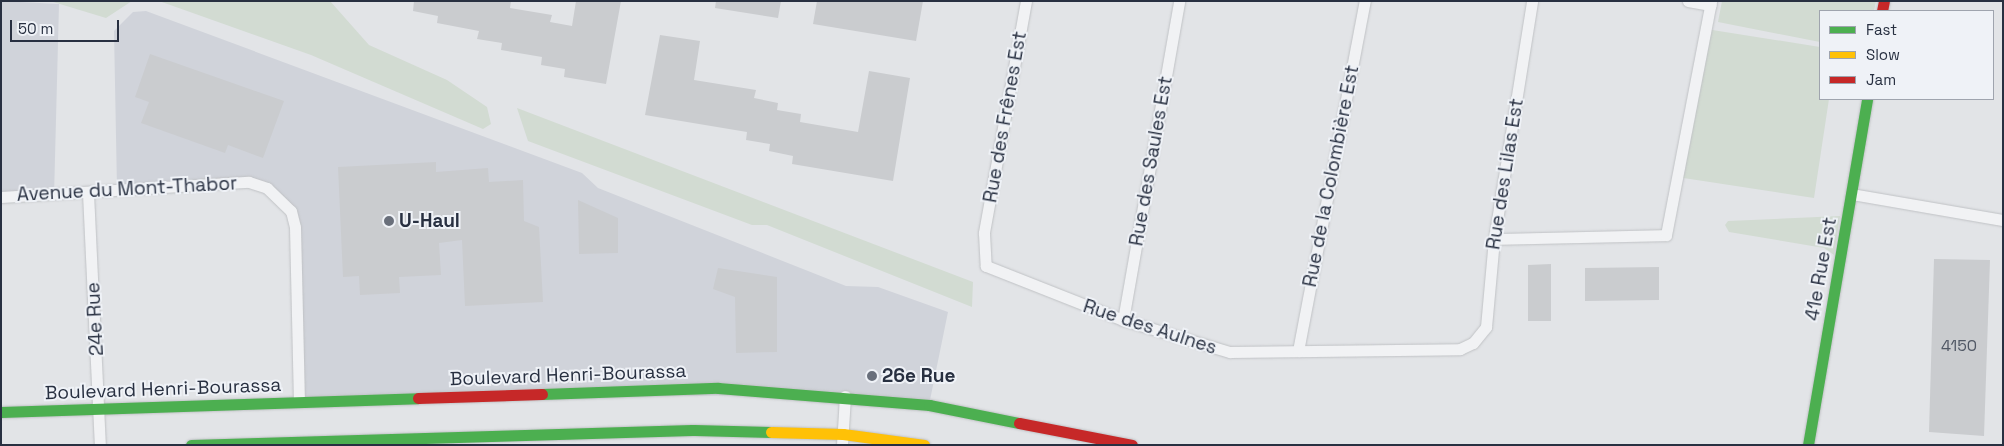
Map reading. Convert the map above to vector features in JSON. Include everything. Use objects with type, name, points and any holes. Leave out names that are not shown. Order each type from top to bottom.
[{"type":"main road","name":"41e Rue Est","points":[[1808,445],[1868,100]]},
{"type":"main road","name":"Boulevard Henri-Bourassa","points":[[1,412],[718,388],[845,396],[974,411],[1132,445]]},
{"type":"main road","points":[[191,445],[534,432],[843,439],[924,445]]},
{"type":"street","name":"Rue des Frênes Est","points":[[984,233],[1026,1]]},
{"type":"street","name":"Rue des Saules Est","points":[[1123,320],[1179,1]]},
{"type":"street","name":"Rue de la Colombière Est","points":[[1298,351],[1365,1]]},
{"type":"street","name":"Rue des Lilas Est","points":[[1474,344],[1486,327],[1494,239],[1532,1]]},
{"type":"street","points":[[1494,239],[1666,235],[1711,3],[1688,1]]},
{"type":"street","name":"Avenue du Mont-Thabor","points":[[1,197],[249,182],[278,196],[295,227],[298,401]]},
{"type":"street","name":"24e Rue","points":[[88,193],[101,409],[100,445]]},
{"type":"street","points":[[1852,194],[2003,220]]},
{"type":"street","name":"Rue des Aulnes","points":[[984,233],[986,266],[1123,320],[1212,350],[1298,351],[1460,348],[1474,344]]},
{"type":"street","points":[[843,439],[845,396]]},
{"type":"shaded area","points":[[1,1],[59,4],[54,196],[1,197]]},
{"type":"shaded area","points":[[50,1],[132,1],[106,18]]},
{"type":"shaded area","points":[[159,1],[330,1],[369,45],[447,80],[487,107],[491,124],[483,129],[311,55]]},
{"type":"shaded area","points":[[1722,1],[1876,1],[1874,10],[1819,10],[1819,42],[1718,22]]},
{"type":"shaded area","points":[[146,11],[582,173],[598,188],[846,286],[878,287],[948,312],[929,405],[828,394],[299,401],[291,211],[249,182],[117,189],[114,31],[133,12]]},
{"type":"shaded area","points":[[1706,29],[1819,47],[1819,100],[1829,100],[1814,198],[1677,177]]},
{"type":"shaded area","points":[[517,108],[973,282],[972,307],[767,225],[752,225],[528,141]]},
{"type":"shaded area","points":[[1840,216],[1834,255],[1824,248],[1729,232],[1725,225],[1728,221]]},
{"type":"building","points":[[414,1],[511,1],[510,8],[552,15],[550,22],[572,26],[576,1],[621,1],[606,84],[564,77],[565,69],[541,65],[542,57],[501,50],[502,43],[477,39],[479,31],[437,23],[438,16],[413,11]]},
{"type":"building","points":[[716,1],[781,1],[778,18],[715,8]]},
{"type":"building","points":[[817,1],[923,1],[916,41],[813,24]]},
{"type":"building","points":[[660,35],[700,41],[694,80],[756,90],[754,98],[778,103],[777,110],[801,114],[800,122],[858,132],[869,71],[910,78],[893,181],[792,164],[793,156],[769,151],[770,144],[746,140],[747,132],[645,115]]},
{"type":"building","points":[[150,54],[284,101],[263,158],[228,145],[225,153],[141,123],[149,102],[135,97]]},
{"type":"building","points":[[436,162],[436,172],[488,168],[489,182],[523,180],[524,221],[539,227],[543,302],[465,306],[462,240],[439,243],[441,275],[399,277],[400,293],[360,295],[359,276],[343,277],[338,167]]},
{"type":"building","points":[[578,200],[618,218],[618,253],[579,254]]},
{"type":"building","points":[[1934,259],[1990,260],[1984,436],[1929,432]]},
{"type":"building","points":[[1551,264],[1551,321],[1528,321],[1528,265]]},
{"type":"building","points":[[1659,267],[1659,300],[1585,301],[1585,268]]},
{"type":"building","points":[[718,268],[777,277],[777,352],[736,353],[735,297],[713,289]]},
{"type":"traffic: fast","points":[[1808,445],[1867,100]]},
{"type":"traffic: fast","points":[[542,394],[718,388],[929,405],[1019,423]]},
{"type":"traffic: fast","points":[[1,412],[418,398]]},
{"type":"traffic: fast","points":[[191,445],[692,430],[771,432]]},
{"type":"traffic: slow","points":[[771,432],[843,434],[924,445]]},
{"type":"traffic: jam","points":[[1882,10],[1884,1]]},
{"type":"traffic: jam","points":[[418,398],[542,394]]},
{"type":"traffic: jam","points":[[1019,423],[1132,445]]},
{"type":"place","name":"U-Haul","points":[[389,221]]},
{"type":"place","name":"26e Rue","points":[[872,376]]}]
